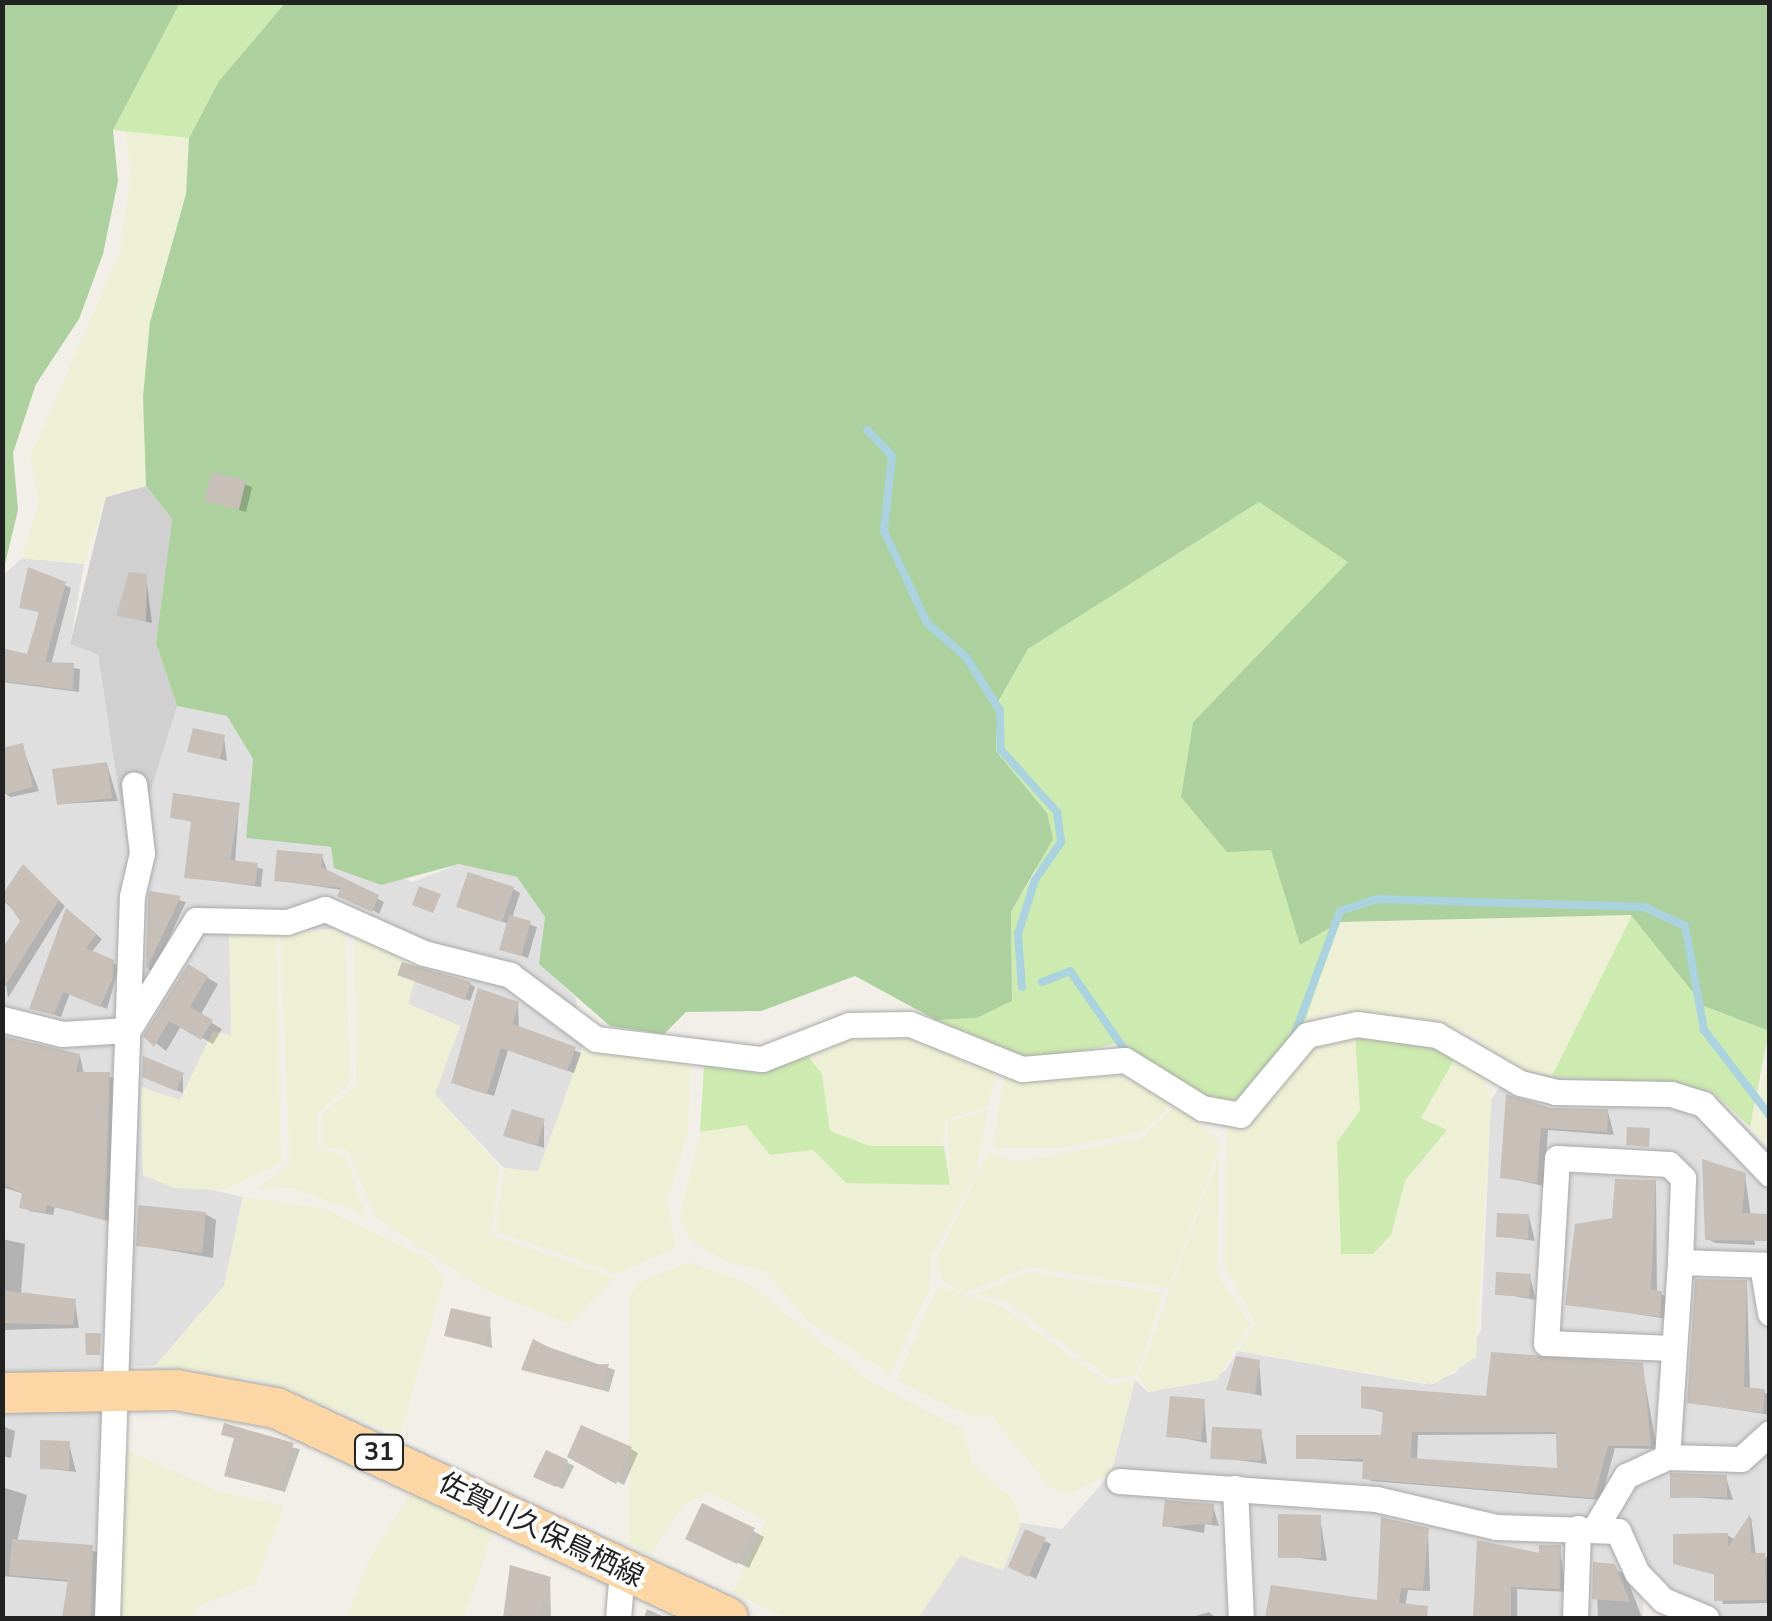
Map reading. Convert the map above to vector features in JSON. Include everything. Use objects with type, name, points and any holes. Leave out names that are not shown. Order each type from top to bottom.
[{"type":"main road","name":"佐賀川久保鳥栖線","points":[[2,1394],[116,1388],[276,1408],[728,1618]]},
{"type":"street","points":[[107,1618],[128,1030],[142,840],[134,784]]},
{"type":"street","points":[[128,1030],[196,920],[288,922],[324,910],[424,953],[510,976],[596,1040],[762,1059],[849,1024],[910,1024],[1022,1069],[1125,1060],[1202,1108],[1240,1115],[1306,1035],[1358,1024],[1437,1036],[1520,1084],[1555,1092],[1671,1094],[1703,1104],[1770,1174]]},
{"type":"street","points":[[2,1019],[62,1034],[128,1030]]},
{"type":"street","points":[[1667,1457],[1680,1262],[1682,1178],[1669,1164],[1557,1158],[1546,1344],[1673,1348]]},
{"type":"street","points":[[1680,1262],[1766,1265],[1770,1314]]},
{"type":"street","points":[[1575,1618],[1586,1528],[1626,1476],[1667,1457],[1741,1459],[1770,1433]]},
{"type":"street","points":[[1119,1481],[1394,1502],[1496,1527],[1618,1531],[1638,1574],[1663,1600],[1706,1618]]},
{"type":"street","points":[[1235,1488],[1240,1618]]},
{"type":"street","points":[[618,1618],[622,1569]]},
{"type":"shaded area","points":[[146,486],[172,519],[156,643],[177,706],[148,800],[121,807],[98,655],[70,644],[106,497]]},
{"type":"shaded area","points":[[22,558],[84,564],[70,644],[98,655],[121,807],[148,800],[177,706],[227,716],[253,759],[246,838],[331,847],[412,882],[459,864],[517,877],[545,917],[540,964],[576,998],[583,1047],[538,1172],[504,1168],[434,1094],[460,1026],[408,1004],[419,963],[345,929],[276,931],[231,1036],[213,1032],[180,1100],[141,1088],[143,1175],[243,1197],[224,1286],[156,1365],[3,1375],[2,576]]},
{"type":"shaded area","points":[[1512,1067],[1711,1091],[1769,1149],[1769,1618],[1679,1618],[1643,1591],[1643,1618],[918,1618],[960,1555],[1003,1570],[1021,1523],[1062,1529],[1111,1473],[1135,1380],[1148,1392],[1225,1371],[1238,1351],[1425,1384],[1456,1373],[1481,1330],[1491,1100]]},
{"type":"shaded area","points":[[108,1403],[100,1618],[3,1618],[2,1408]]},
{"type":"green space","points":[[3,2],[180,3],[113,130],[118,181],[103,254],[79,319],[36,384],[13,453],[18,510],[3,572]]},
{"type":"green space","points":[[180,3],[285,3],[219,81],[189,138],[113,130]]},
{"type":"green space","points":[[285,3],[1769,3],[1769,1031],[1704,1006],[1631,915],[1340,922],[1300,945],[1271,850],[1227,852],[1181,797],[1193,722],[1348,562],[1259,502],[1028,649],[998,702],[996,751],[1047,813],[1053,839],[1011,912],[1012,1001],[977,1018],[936,1020],[855,976],[761,1011],[686,1012],[664,1034],[610,1026],[539,964],[545,917],[517,877],[459,864],[381,885],[334,868],[331,847],[246,838],[253,759],[227,716],[177,706],[156,643],[172,519],[146,486],[143,397],[150,322],[186,194],[189,138],[219,81]]},
{"type":"green space","points":[[125,131],[189,138],[186,194],[150,322],[146,486],[106,497],[84,564],[22,558],[39,502],[30,458],[120,253],[131,169]]},
{"type":"green space","points":[[1259,502],[1349,562],[1193,722],[1181,797],[1271,850],[1300,944],[1340,922],[1304,1024],[1244,1099],[1216,1102],[1119,1043],[1034,1061],[936,1020],[977,1018],[1012,1001],[1011,912],[1036,871],[1047,813],[996,751],[998,703],[1028,649]]},
{"type":"green space","points":[[1632,915],[1552,1076],[1512,1067],[1471,1032],[1333,1010],[1304,1024],[1340,922]]},
{"type":"green space","points":[[1632,915],[1704,1006],[1769,1031],[1750,1127],[1711,1091],[1552,1076]]},
{"type":"green space","points":[[345,929],[350,1083],[317,1114],[317,1149],[346,1156],[364,1214],[293,1188],[257,1189],[290,1164],[280,932]]},
{"type":"green space","points":[[276,931],[281,1163],[224,1190],[174,1188],[143,1175],[141,1087],[180,1100],[213,1031],[231,1035],[229,933]]},
{"type":"green space","points":[[355,934],[419,963],[408,1004],[460,1026],[435,1094],[499,1167],[491,1235],[614,1278],[570,1324],[482,1288],[376,1218],[348,1151],[321,1146],[323,1114],[356,1086]]},
{"type":"green space","points":[[909,1030],[998,1070],[987,1107],[946,1120],[942,1146],[870,1146],[829,1131],[803,1050],[854,1032]]},
{"type":"green space","points":[[1355,1033],[1360,1111],[1345,1128],[1391,1235],[1405,1182],[1447,1130],[1421,1119],[1459,1051],[1483,1073],[1491,1100],[1476,1357],[1434,1384],[1238,1351],[1256,1323],[1225,1267],[1227,1125],[1255,1117],[1322,1037]]},
{"type":"green space","points":[[1355,1033],[1459,1051],[1421,1118],[1447,1130],[1405,1181],[1391,1235],[1373,1254],[1341,1254],[1337,1142],[1360,1110]]},
{"type":"green space","points":[[583,1047],[690,1065],[688,1132],[667,1201],[676,1247],[617,1274],[496,1231],[504,1168],[538,1172]]},
{"type":"green space","points":[[803,1050],[822,1074],[830,1131],[870,1146],[944,1146],[950,1185],[846,1183],[813,1150],[770,1155],[746,1125],[700,1132],[704,1065],[767,1068]]},
{"type":"green space","points":[[1769,1057],[1769,1149],[1750,1127]]},
{"type":"green space","points":[[1105,1063],[1172,1099],[1161,1115],[1140,1132],[1062,1148],[993,1148],[1005,1072]]},
{"type":"green space","points":[[1177,1103],[1220,1144],[1169,1288],[1027,1267],[963,1294],[942,1281],[936,1261],[987,1153],[1017,1162],[1140,1139]]},
{"type":"green space","points":[[988,1110],[975,1175],[931,1256],[930,1286],[890,1374],[807,1320],[766,1271],[724,1261],[691,1240],[680,1217],[700,1132],[746,1125],[770,1155],[813,1150],[884,1183],[949,1185],[948,1122]]},
{"type":"green space","points":[[1219,1155],[1217,1273],[1250,1324],[1217,1380],[1148,1392],[1139,1376]]},
{"type":"green space","points":[[243,1197],[325,1209],[429,1259],[444,1279],[400,1435],[262,1380],[156,1365],[224,1286]]},
{"type":"green space","points":[[689,1262],[747,1283],[869,1381],[962,1429],[973,1465],[1014,1500],[1021,1523],[1003,1570],[960,1556],[918,1618],[787,1618],[733,1593],[766,1520],[710,1493],[684,1503],[651,1554],[629,1544],[630,1296],[636,1284]]},
{"type":"green space","points":[[1030,1273],[1163,1293],[1136,1376],[1111,1379],[1005,1300],[976,1294]]},
{"type":"green space","points":[[938,1287],[1000,1306],[1111,1385],[1135,1380],[1111,1473],[1069,1494],[1049,1486],[993,1417],[967,1415],[897,1380]]},
{"type":"green space","points":[[124,1449],[220,1492],[284,1506],[255,1584],[196,1607],[191,1618],[117,1618]]},
{"type":"green space","points":[[414,1488],[494,1529],[464,1618],[347,1618],[369,1560]]},
{"type":"building","points":[[212,472],[246,480],[239,510],[204,501]]},
{"type":"building","points":[[28,567],[66,582],[45,662],[74,663],[73,690],[2,681],[2,648],[27,654],[39,612],[19,608]]},
{"type":"building","points":[[129,572],[147,574],[146,621],[116,616]]},
{"type":"building","points":[[193,728],[225,735],[220,759],[187,752]]},
{"type":"building","points":[[23,743],[33,787],[2,795],[2,748]]},
{"type":"building","points":[[107,762],[112,798],[57,805],[52,769]]},
{"type":"building","points":[[173,793],[240,803],[230,860],[258,863],[255,885],[184,878],[191,821],[170,818]]},
{"type":"building","points":[[277,850],[323,854],[321,867],[379,895],[372,912],[337,896],[341,888],[274,881]]},
{"type":"building","points":[[23,864],[59,900],[2,991],[2,949],[20,921],[2,895]]},
{"type":"building","points":[[468,872],[514,887],[502,922],[456,907]]},
{"type":"building","points":[[419,886],[441,894],[433,913],[412,905]]},
{"type":"building","points":[[150,891],[181,896],[146,970],[148,898]]},
{"type":"building","points":[[66,908],[97,934],[86,948],[114,960],[113,978],[100,1007],[63,992],[54,1015],[29,1009]]},
{"type":"building","points":[[509,915],[531,921],[521,956],[499,950]]},
{"type":"building","points":[[402,962],[471,982],[465,1000],[397,975]]},
{"type":"building","points":[[188,964],[208,976],[190,1007],[213,1020],[201,1040],[169,1021],[154,1047],[143,1036]]},
{"type":"building","points":[[478,988],[519,1002],[513,1024],[576,1047],[567,1071],[501,1048],[487,1094],[451,1083]]},
{"type":"building","points":[[2,1036],[80,1054],[76,1072],[110,1072],[105,1220],[47,1205],[45,1213],[19,1208],[22,1193],[2,1184]]},
{"type":"building","points":[[143,1056],[184,1073],[176,1091],[142,1077]]},
{"type":"building","points":[[1506,1094],[1551,1108],[1608,1109],[1607,1132],[1541,1128],[1537,1183],[1500,1178]]},
{"type":"building","points":[[512,1109],[545,1119],[537,1146],[503,1136]]},
{"type":"building","points":[[1627,1127],[1650,1128],[1649,1147],[1626,1145]]},
{"type":"building","points":[[1702,1159],[1746,1173],[1742,1213],[1770,1214],[1770,1241],[1705,1240]]},
{"type":"building","points":[[1615,1179],[1656,1180],[1651,1290],[1662,1291],[1660,1317],[1565,1305],[1575,1224],[1612,1218]]},
{"type":"building","points":[[138,1205],[206,1212],[202,1253],[136,1246]]},
{"type":"building","points":[[1497,1213],[1529,1214],[1528,1239],[1496,1237]]},
{"type":"building","points":[[1496,1272],[1531,1274],[1529,1297],[1495,1295]]},
{"type":"building","points":[[1695,1279],[1747,1280],[1744,1387],[1765,1389],[1763,1413],[1687,1403]]},
{"type":"building","points":[[2,1290],[76,1299],[73,1325],[2,1323]]},
{"type":"building","points":[[451,1308],[491,1317],[485,1345],[444,1336]]},
{"type":"building","points":[[85,1333],[101,1333],[100,1355],[86,1355]]},
{"type":"building","points":[[533,1339],[582,1365],[609,1364],[602,1390],[521,1370]]},
{"type":"building","points":[[1491,1352],[1643,1363],[1651,1446],[1608,1446],[1594,1498],[1362,1479],[1363,1459],[1296,1459],[1296,1435],[1381,1435],[1383,1411],[1361,1408],[1361,1386],[1486,1396]],"holes":[[[1412,1432],[1556,1432],[1557,1468],[1411,1458]]]},
{"type":"building","points":[[1236,1356],[1260,1360],[1255,1394],[1226,1390]]},
{"type":"building","points":[[1170,1396],[1205,1399],[1201,1440],[1166,1437]]},
{"type":"building","points":[[224,1423],[294,1443],[278,1490],[224,1476],[234,1438],[221,1435]]},
{"type":"building","points":[[581,1425],[632,1447],[616,1484],[567,1457]]},
{"type":"building","points":[[1212,1427],[1262,1429],[1261,1461],[1210,1459]]},
{"type":"building","points":[[40,1440],[70,1441],[69,1470],[40,1469]]},
{"type":"building","points":[[546,1450],[568,1460],[556,1487],[533,1477]]},
{"type":"building","points":[[1670,1473],[1727,1475],[1727,1497],[1670,1498]]},
{"type":"building","points":[[1165,1500],[1214,1504],[1212,1523],[1162,1527]]},
{"type":"building","points":[[702,1503],[755,1528],[737,1564],[685,1539]]},
{"type":"building","points":[[1278,1514],[1321,1515],[1321,1558],[1278,1558]]},
{"type":"building","points":[[1750,1514],[1751,1553],[1765,1553],[1766,1600],[1714,1601],[1714,1574],[1673,1564],[1673,1534],[1728,1533],[1728,1547]]},
{"type":"building","points":[[1381,1517],[1429,1528],[1423,1589],[1401,1588],[1399,1603],[1428,1606],[1427,1618],[1265,1618],[1271,1585],[1377,1600]]},
{"type":"building","points":[[1025,1529],[1046,1538],[1028,1577],[1008,1567]]},
{"type":"building","points":[[12,1539],[93,1545],[91,1618],[62,1618],[68,1580],[9,1575]]},
{"type":"building","points":[[1477,1540],[1539,1553],[1539,1545],[1561,1545],[1560,1589],[1511,1587],[1511,1618],[1473,1618]]},
{"type":"building","points":[[1593,1562],[1615,1564],[1630,1602],[1592,1599]]},
{"type":"building","points":[[510,1565],[551,1577],[539,1618],[503,1618]]},
{"type":"waterway","points":[[867,430],[892,456],[884,531],[927,623],[966,657],[1000,711],[1001,750],[1057,812],[1061,842],[1035,880],[1018,934],[1022,987]]},
{"type":"waterway","points":[[1294,1036],[1340,911],[1377,899],[1644,907],[1685,926],[1704,1030],[1770,1116]]},
{"type":"waterway","points":[[1042,982],[1070,971],[1127,1053]]}]
